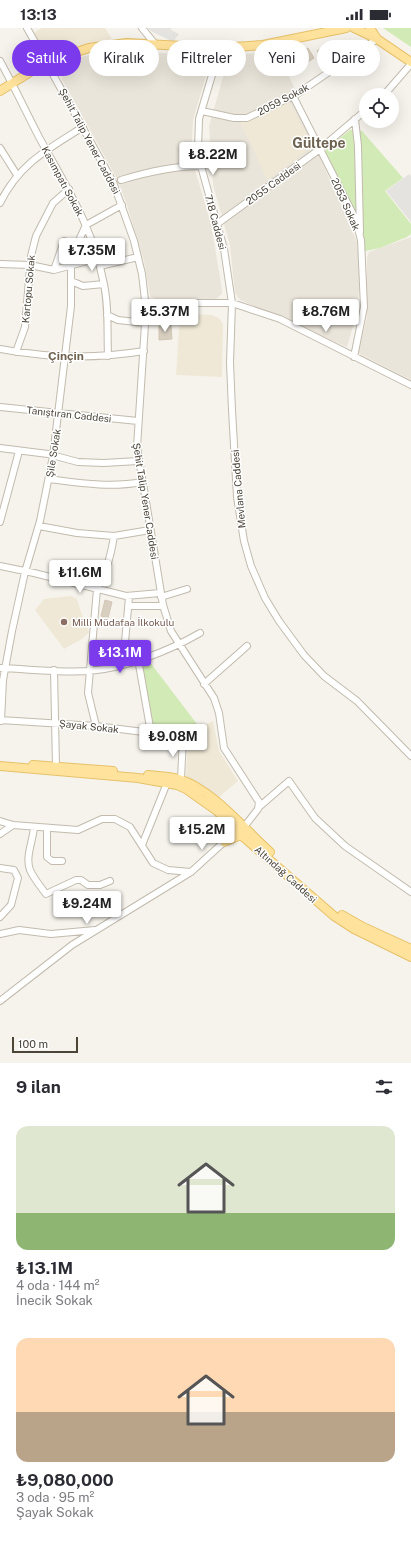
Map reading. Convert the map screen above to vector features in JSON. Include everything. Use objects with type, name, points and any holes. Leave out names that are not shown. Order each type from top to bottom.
[{"type":"main road","points":[[311,36],[320,28]]},
{"type":"main road","points":[[246,46],[263,45],[346,28]]},
{"type":"main road","points":[[354,28],[377,39],[411,63]]},
{"type":"main road","points":[[370,28],[377,39]]},
{"type":"main road","points":[[0,91],[22,76]]},
{"type":"main road","name":"Altındağ Caddesi","points":[[0,762],[94,768],[181,780],[209,797],[340,920],[354,929],[411,957]]},
{"type":"main road","name":"Altındağ Caddesi","points":[[0,766],[133,778],[177,785],[191,792],[241,828],[339,913],[363,927],[411,949]]},
{"type":"main road","points":[[224,842],[241,828]]},
{"type":"street","name":"Şehit Talip Yener Caddesi","points":[[27,28],[34,40]]},
{"type":"street","points":[[142,28],[152,40]]},
{"type":"street","name":"2059 Sokak","points":[[202,111],[234,118],[247,118],[293,96],[377,39]]},
{"type":"street","name":"Kasımpatı Sokak","points":[[0,61],[46,150],[69,189],[86,225],[98,258],[104,284],[107,315],[108,356]]},
{"type":"street","points":[[390,88],[411,63]]},
{"type":"street","name":"Şehit Talip Yener Caddesi","points":[[54,76],[114,182],[138,257],[146,308],[136,443],[163,606],[169,627],[214,698],[224,748],[259,802],[259,807]]},
{"type":"street","name":"718 Caddesi","points":[[212,76],[199,119],[198,138],[201,166],[224,248],[232,303]]},
{"type":"street","name":"2053 Sokak","points":[[293,96],[355,218],[361,240],[364,307],[354,357]]},
{"type":"street","name":"2055 Caddesi","points":[[217,224],[320,148],[359,116]]},
{"type":"street","points":[[355,119],[361,223],[359,233]]},
{"type":"street","points":[[0,203],[17,175],[46,150],[83,127]]},
{"type":"street","points":[[0,148],[17,175]]},
{"type":"street","points":[[122,180],[145,172],[178,167],[201,166]]},
{"type":"street","name":"Kartopu Sokak","points":[[16,352],[25,327],[31,256],[36,236],[53,203],[69,189]]},
{"type":"street","points":[[86,225],[122,205]]},
{"type":"street","name":"Şile Sokak","points":[[0,720],[3,680],[2,668],[25,572],[39,526],[53,456],[71,306],[71,266],[75,250],[86,225]]},
{"type":"street","points":[[54,270],[64,241],[77,246]]},
{"type":"street","points":[[100,266],[138,257]]},
{"type":"street","points":[[0,264],[30,265],[54,270],[98,258]]},
{"type":"street","points":[[71,281],[83,286],[104,284]]},
{"type":"street","points":[[146,308],[186,303],[232,303],[280,319],[411,385]]},
{"type":"street","name":"Mevlana Caddesi","points":[[232,303],[230,370],[237,497],[244,541],[258,583],[278,621],[307,660],[324,676],[357,701],[411,756]]},
{"type":"street","points":[[107,315],[118,320],[145,323]]},
{"type":"street","points":[[0,350],[30,355],[65,357],[108,356],[144,351]]},
{"type":"street","name":"Tanıştıran Caddesi","points":[[0,408],[138,421]]},
{"type":"street","points":[[0,448],[85,462],[111,463],[138,461]]},
{"type":"street","points":[[0,522],[19,451]]},
{"type":"street","points":[[49,479],[89,485],[125,485],[142,482]]},
{"type":"street","points":[[39,526],[77,533],[114,536],[150,530]]},
{"type":"street","points":[[96,726],[88,693],[97,589],[104,577],[111,555],[114,536]]},
{"type":"street","points":[[0,566],[129,596],[161,595],[187,589]]},
{"type":"street","points":[[123,665],[125,626],[129,606],[129,596]]},
{"type":"street","points":[[129,606],[163,606]]},
{"type":"street","points":[[2,668],[90,671],[123,665],[179,645],[200,633]]},
{"type":"street","points":[[204,684],[247,646]]},
{"type":"street","points":[[138,659],[151,733]]},
{"type":"street","points":[[54,670],[56,766]]},
{"type":"street","name":"Şayak Sokak","points":[[0,720],[96,726],[183,738],[181,780]]},
{"type":"street","points":[[241,828],[259,807],[289,781],[315,818],[345,846],[411,892]]},
{"type":"street","points":[[142,845],[167,783]]},
{"type":"street","points":[[0,821],[13,825],[78,830],[102,819],[115,819],[130,827],[153,863],[168,870],[191,872]]},
{"type":"street","points":[[0,834],[13,825]]},
{"type":"street","points":[[34,827],[28,857],[30,870],[46,894],[76,880],[81,880],[88,885],[100,885],[110,881]]},
{"type":"street","points":[[47,828],[48,857],[52,861],[62,861]]},
{"type":"street","points":[[0,1001],[72,945],[191,872],[224,842]]},
{"type":"street","points":[[0,868],[14,870],[18,878],[11,905],[0,918]]},
{"type":"street","points":[[0,934],[19,930],[51,934],[97,930]]},
{"type":"street","points":[[0,994],[8,994]]},
{"type":"shaded area","points":[[42,28],[105,28],[112,39],[89,40],[89,45],[81,47],[81,40],[36,40],[34,33]]},
{"type":"shaded area","points":[[148,28],[171,28],[171,30],[179,34],[174,40],[169,40]]},
{"type":"shaded area","points":[[159,53],[167,53],[167,76],[206,76],[193,120],[192,140],[193,163],[211,224],[221,283],[222,294],[215,300],[182,299],[159,301],[150,296],[144,261],[126,202],[116,177],[61,76],[81,76],[81,57],[89,55],[89,76],[159,76]]},
{"type":"shaded area","points":[[254,53],[254,76],[289,76],[295,89],[320,157],[357,242],[360,280],[357,313],[347,347],[240,300],[235,293],[230,245],[213,185],[209,126],[223,76],[246,76],[246,54]]},
{"type":"shaded area","points":[[288,101],[311,142],[310,148],[267,180],[240,123]]},
{"type":"shaded area","points":[[409,174],[411,176],[411,222],[386,191]]},
{"type":"shaded area","points":[[411,237],[411,380],[358,353],[367,317],[367,258],[369,252]]},
{"type":"shaded area","points":[[180,313],[211,315],[219,318],[223,324],[222,377],[176,375]]},
{"type":"shaded area","name":"Milli Müdafaa İlkokulu","points":[[71,596],[77,599],[89,632],[82,639],[64,649],[35,610],[44,599]]},
{"type":"shaded area","points":[[213,721],[219,751],[238,781],[218,798],[199,784],[186,778],[188,735]]},
{"type":"green space","points":[[383,28],[411,28],[411,47]]},
{"type":"green space","points":[[356,129],[362,131],[403,178],[385,191],[411,224],[411,234],[407,237],[380,248],[365,251],[360,222],[325,152],[326,149],[350,130]]},
{"type":"green space","points":[[149,661],[197,724],[184,734],[153,730],[142,663]]},
{"type":"building","points":[[309,50],[314,58],[309,61]]},
{"type":"building","points":[[171,325],[172,339],[159,340],[159,326]]},
{"type":"building","points":[[105,600],[112,602],[108,618],[101,616]]},
{"type":"place","name":"Milli Müdafaa İlkokulu","points":[[64,622]]},
{"type":"district","name":"Gültepe","points":[[319,143]]},
{"type":"district","name":"Çinçin","points":[[66,356]]}]
